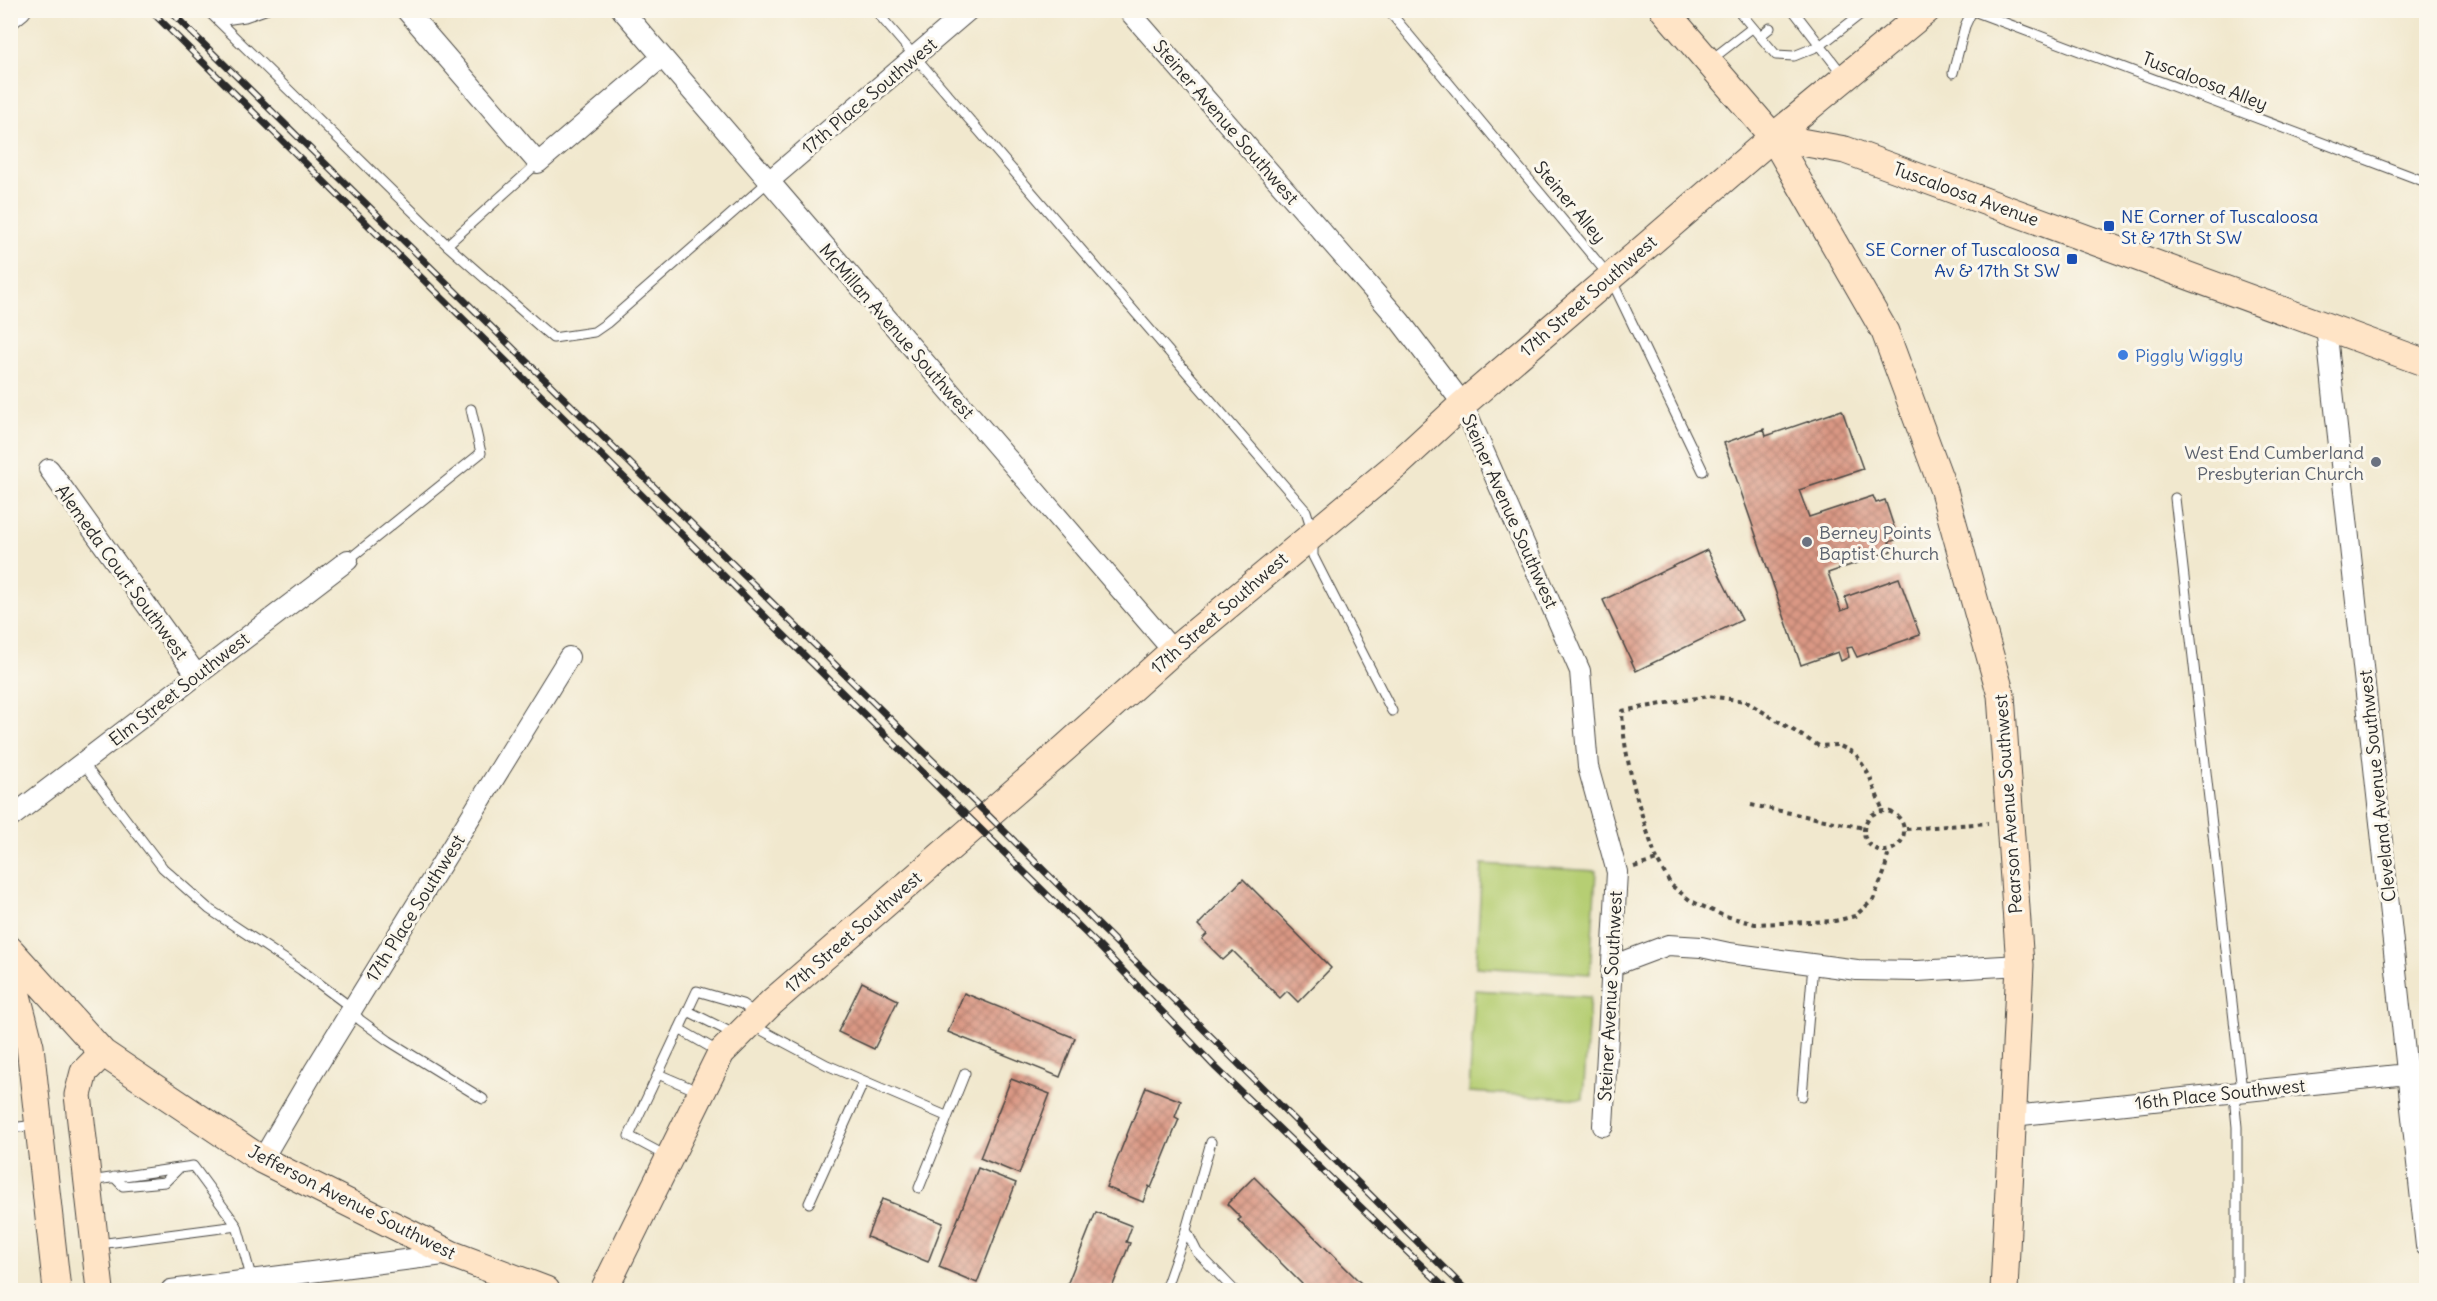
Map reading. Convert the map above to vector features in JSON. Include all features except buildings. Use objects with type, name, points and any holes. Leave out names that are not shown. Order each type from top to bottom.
[{"type":"street","points":[[10,19],[21,10]]},
{"type":"street","points":[[406,10],[538,163],[662,57]]},
{"type":"street","name":"McMillan Avenue Southwest","points":[[621,10],[1173,651]]},
{"type":"street","name":"17th Place Southwest","points":[[768,182],[969,10]]},
{"type":"street","name":"Steiner Avenue Southwest","points":[[1128,10],[1400,321],[1463,404],[1580,671],[1588,767],[1617,872],[1603,1126]]},
{"type":"street","name":"17th Street Southwest","points":[[604,1290],[702,1094],[742,1033],[1173,651],[1313,532],[1399,463],[1463,404],[1773,137],[1846,78],[1919,12]]},
{"type":"street","name":"Pearson Avenue Southwest","points":[[1670,13],[1708,62],[1773,137],[1885,332],[1944,491],[2001,695],[2020,965],[2004,1290]]},
{"type":"street","name":"Tuscaloosa Avenue","points":[[1773,137],[1845,150],[2427,363]]},
{"type":"street","name":"Cleveland Avenue Southwest","points":[[2326,326],[2407,1055],[2406,1074],[2427,1246]]},
{"type":"street","name":"Alemeda Court Southwest","points":[[49,469],[196,674]]},
{"type":"street","name":"Elm Street Southwest","points":[[10,818],[196,674],[348,561]]},
{"type":"street","name":"17th Place Southwest","points":[[262,1160],[569,657]]},
{"type":"street","points":[[1612,966],[1668,945],[1701,947],[1857,970],[1917,971],[2020,965]]},
{"type":"street","name":"Jefferson Avenue Southwest","points":[[10,950],[103,1053],[262,1160],[451,1254],[546,1290]]},
{"type":"street","points":[[10,968],[30,1046],[57,1290]]},
{"type":"street","points":[[100,1290],[78,1095],[84,1072],[103,1053]]},
{"type":"street","name":"16th Place Southwest","points":[[2013,1116],[2427,1072]]},
{"type":"street","points":[[171,1290],[451,1254]]},
{"type":"lane","points":[[207,10],[447,245],[553,338],[594,332],[608,323],[768,182]]},
{"type":"lane","points":[[218,21],[244,17],[265,10]]},
{"type":"lane","points":[[875,10],[1306,511],[1313,532],[1313,556],[1392,711]]},
{"type":"lane","name":"Steiner Alley","points":[[1388,10],[1610,277],[1703,471]]},
{"type":"lane","points":[[1752,10],[1741,14],[1776,55],[1794,56],[1821,45],[1866,10]]},
{"type":"lane","points":[[1953,73],[1971,11]]},
{"type":"lane","name":"Tuscaloosa Alley","points":[[1971,11],[2427,182]]},
{"type":"lane","points":[[1791,12],[1821,45],[1846,78]]},
{"type":"lane","points":[[1708,62],[1752,28]]},
{"type":"lane","points":[[1760,36],[1770,28]]},
{"type":"lane","points":[[447,245],[538,163]]},
{"type":"lane","points":[[348,561],[481,453],[471,410]]},
{"type":"lane","points":[[2175,498],[2241,1082],[2235,1106],[2237,1127],[2236,1290]]},
{"type":"lane","points":[[83,763],[163,868],[209,909],[301,970],[345,1003],[360,1020],[389,1041],[483,1099]]},
{"type":"lane","points":[[1802,1096],[1813,965]]},
{"type":"lane","points":[[670,1158],[629,1136],[697,991],[742,1004],[742,1033]]},
{"type":"lane","points":[[688,1011],[827,1065],[946,1116]]},
{"type":"lane","points":[[679,1029],[742,1033]]},
{"type":"lane","points":[[919,1188],[965,1073]]},
{"type":"lane","points":[[658,1074],[702,1094]]},
{"type":"lane","points":[[808,1203],[864,1081]]},
{"type":"lane","points":[[10,1128],[39,1125]]},
{"type":"lane","points":[[1165,1290],[1186,1230],[1210,1142]]},
{"type":"lane","points":[[87,1181],[193,1166],[237,1226],[252,1280]]},
{"type":"lane","points":[[94,1244],[237,1226]]},
{"type":"lane","points":[[1186,1230],[1197,1252],[1233,1290]]},
{"type":"path","points":[[1883,811],[1869,775],[1856,754],[1838,745],[1819,746],[1745,701],[1708,696],[1622,711],[1623,729],[1635,792],[1657,860],[1671,885],[1691,901],[1722,915],[1755,924],[1835,921],[1855,916],[1873,900],[1884,873],[1889,851]]},
{"type":"path","points":[[1751,805],[1864,828]]},
{"type":"path","points":[[1883,811],[1894,813],[1900,818],[1906,830],[1902,841],[1889,851],[1882,851],[1868,843],[1864,828],[1872,815],[1883,811]]},
{"type":"path","points":[[1906,830],[2010,821]]},
{"type":"path","points":[[1617,872],[1657,860]]},
{"type":"green space","points":[[1482,864],[1596,871],[1590,974],[1476,967]]},
{"type":"green space","points":[[1475,990],[1590,997],[1583,1099],[1469,1092]]},
{"type":"railway","points":[[150,10],[1099,946],[1216,1068],[1447,1290]]},
{"type":"railway","points":[[169,10],[988,815],[1466,1290]]},
{"type":"place","name":"NE Corner of Tuscaloosa St & 17th St SW","points":[[2109,226]]},
{"type":"place","name":"SE Corner of Tuscaloosa Av & 17th St SW","points":[[2072,259]]},
{"type":"place","name":"Piggly Wiggly","points":[[2123,355]]},
{"type":"place","name":"West End Cumberland Presbyterian Church","points":[[2376,462]]},
{"type":"place","name":"Berney Points Baptist Church","points":[[1807,542]]}]
